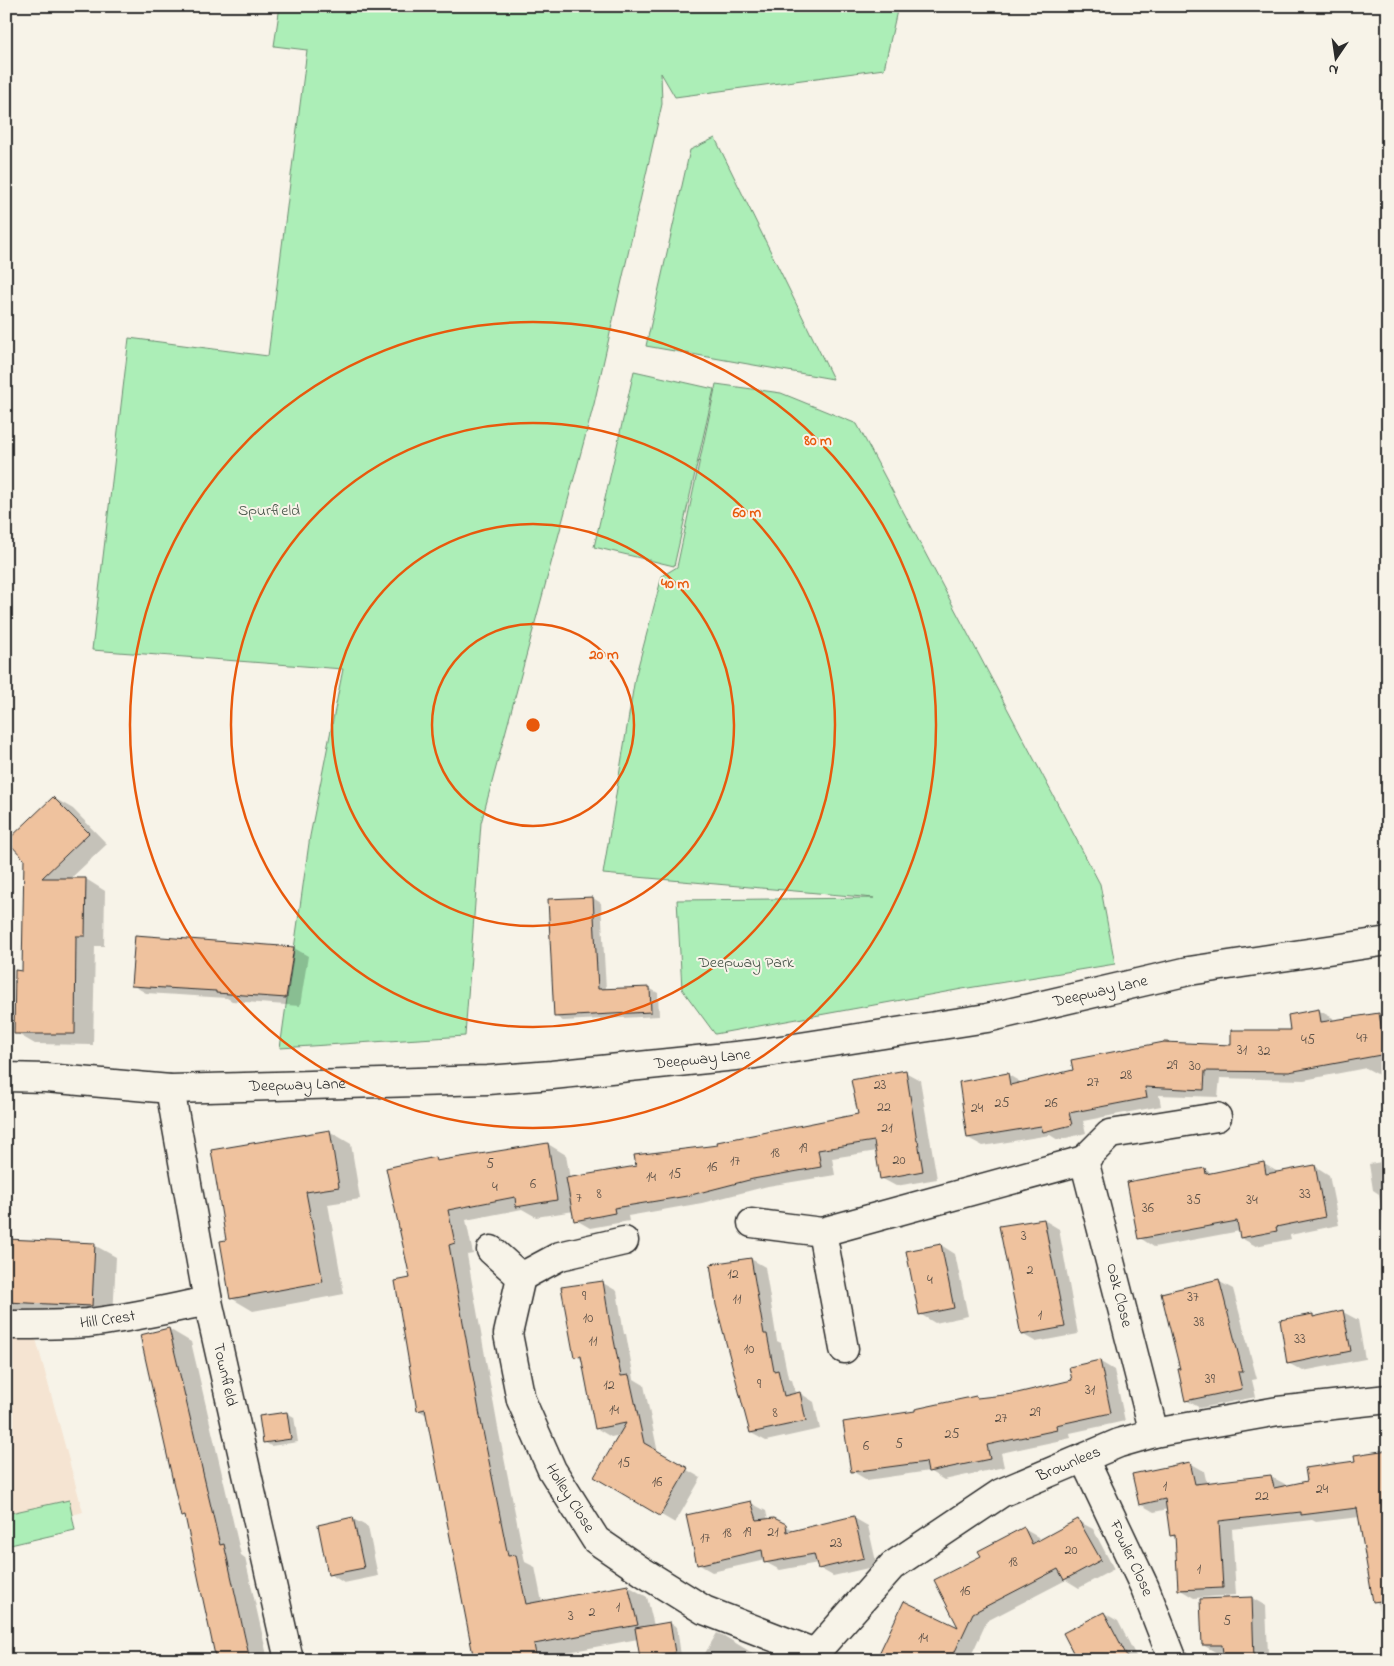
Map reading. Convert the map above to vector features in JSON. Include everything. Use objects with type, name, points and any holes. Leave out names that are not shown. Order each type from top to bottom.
[{"type":"street","name":"Deepway Lane","points":[[6,1077],[46,1078],[170,1089],[537,1077],[754,1054],[987,1018],[1189,971],[1388,941]]},
{"type":"street","name":"Townfield","points":[[170,1089],[208,1301],[289,1660]]},
{"type":"street","points":[[752,1223],[822,1232],[1084,1160],[1110,1134],[1216,1117]]},
{"type":"street","name":"Oak Close","points":[[1084,1160],[1154,1433]]},
{"type":"street","points":[[822,1232],[844,1349]]},
{"type":"street","points":[[491,1250],[521,1277],[560,1256],[624,1241]]},
{"type":"street","name":"Holley Close","points":[[521,1277],[508,1334],[521,1400],[552,1470],[596,1540],[704,1610],[813,1656]]},
{"type":"street","name":"Hill Crest","points":[[6,1325],[40,1326],[88,1323],[124,1318],[208,1301]]},
{"type":"street","name":"Brownlees","points":[[813,1656],[892,1566],[1001,1494],[1119,1443],[1154,1433],[1278,1412],[1388,1399]]},
{"type":"street","name":"Fowler Close","points":[[1084,1458],[1145,1588],[1173,1660]]},
{"type":"shaded area","points":[[6,1337],[36,1339],[83,1512],[6,1534]]},
{"type":"green space","name":"Spurfield","points":[[280,6],[898,6],[884,69],[675,97],[661,73],[662,104],[594,404],[481,823],[465,1036],[280,1048],[310,836],[343,669],[92,650],[129,338],[268,356],[307,50],[274,46]]},
{"type":"green space","points":[[715,138],[833,379],[646,346],[690,150]]},
{"type":"green space","points":[[634,371],[714,389],[674,566],[594,547]]},
{"type":"green space","name":"Deepway Park","points":[[716,384],[781,393],[857,424],[1100,884],[1115,964],[962,989],[715,1034],[682,989],[677,900],[874,898],[603,874],[635,678],[662,576],[677,567]]},
{"type":"green space","points":[[69,1500],[75,1530],[6,1546],[6,1514]]},
{"type":"building","points":[[53,797],[89,833],[42,878],[86,878],[85,936],[76,936],[75,1034],[14,1034],[15,970],[22,971],[24,859],[7,841]]},
{"type":"building","points":[[593,897],[598,989],[650,987],[651,1012],[554,1017],[548,899]]},
{"type":"building","points":[[135,935],[294,947],[286,998],[216,993],[216,991],[131,986]]},
{"type":"building","points":[[1319,1009],[1321,1022],[1379,1013],[1386,1054],[1289,1072],[1205,1071],[1204,1090],[1145,1087],[1147,1098],[1069,1113],[1072,1125],[1043,1132],[1041,1126],[967,1138],[959,1082],[1008,1073],[1010,1085],[1073,1070],[1071,1060],[1164,1042],[1231,1045],[1231,1030],[1290,1030],[1288,1015]]},
{"type":"building","points":[[906,1070],[923,1171],[880,1179],[874,1141],[818,1150],[821,1167],[753,1179],[687,1196],[614,1208],[615,1213],[574,1221],[566,1178],[636,1166],[634,1155],[718,1145],[717,1142],[858,1114],[851,1080]]},
{"type":"building","points":[[330,1130],[339,1187],[306,1192],[323,1282],[230,1299],[220,1241],[226,1240],[211,1150]]},
{"type":"building","points":[[548,1143],[557,1200],[516,1207],[515,1197],[448,1210],[455,1243],[449,1245],[480,1416],[508,1556],[516,1555],[526,1604],[628,1585],[638,1625],[534,1644],[537,1660],[474,1660],[425,1409],[417,1411],[395,1281],[410,1278],[386,1168],[435,1157],[436,1161]]},
{"type":"building","points":[[1264,1162],[1266,1174],[1315,1165],[1325,1217],[1276,1227],[1277,1231],[1240,1238],[1237,1221],[1138,1239],[1127,1182],[1205,1168],[1206,1174]]},
{"type":"building","points":[[1044,1219],[1065,1327],[1021,1335],[999,1226]]},
{"type":"building","points":[[6,1239],[95,1243],[92,1306],[6,1302]]},
{"type":"building","points":[[941,1244],[954,1308],[919,1315],[906,1251]]},
{"type":"building","points":[[751,1258],[764,1334],[767,1334],[774,1371],[778,1370],[784,1396],[800,1392],[806,1421],[750,1433],[716,1305],[710,1264]]},
{"type":"building","points":[[1219,1279],[1243,1372],[1238,1372],[1242,1389],[1185,1401],[1178,1369],[1180,1369],[1161,1293]]},
{"type":"building","points":[[603,1281],[621,1376],[629,1375],[644,1443],[688,1468],[660,1516],[594,1477],[626,1423],[595,1429],[581,1356],[574,1357],[561,1287]]},
{"type":"building","points":[[1343,1310],[1351,1351],[1287,1364],[1280,1320],[1313,1314],[1313,1317]]},
{"type":"building","points":[[169,1328],[220,1545],[224,1544],[250,1660],[216,1660],[185,1516],[181,1517],[140,1335]]},
{"type":"building","points":[[1100,1360],[1111,1413],[1056,1425],[1057,1430],[987,1445],[990,1459],[928,1472],[926,1462],[851,1472],[843,1422],[915,1411],[915,1409],[976,1396],[977,1398],[1013,1394],[1072,1380],[1069,1367]]},
{"type":"building","points":[[287,1412],[291,1439],[263,1443],[259,1416]]},
{"type":"building","points":[[1388,1450],[1388,1600],[1373,1602],[1357,1508],[1301,1515],[1301,1512],[1219,1521],[1223,1588],[1178,1590],[1175,1535],[1170,1536],[1165,1499],[1139,1505],[1132,1474],[1190,1462],[1195,1484],[1271,1475],[1274,1488],[1307,1481],[1305,1468],[1355,1461],[1354,1455]]},
{"type":"building","points":[[751,1501],[757,1520],[774,1518],[786,1524],[787,1532],[854,1516],[864,1558],[818,1569],[814,1554],[764,1563],[762,1550],[697,1565],[686,1515]]},
{"type":"building","points":[[353,1517],[364,1568],[328,1575],[318,1525]]},
{"type":"building","points":[[1078,1519],[1101,1560],[1064,1580],[1058,1569],[973,1613],[951,1660],[876,1660],[904,1601],[958,1627],[934,1580],[981,1556],[978,1551],[1024,1527],[1032,1544]]},
{"type":"building","points":[[1252,1597],[1254,1660],[1224,1660],[1222,1645],[1202,1645],[1200,1599]]},
{"type":"building","points":[[1104,1612],[1129,1660],[1077,1660],[1063,1633]]},
{"type":"building","points":[[670,1622],[675,1653],[640,1658],[635,1628]]}]
